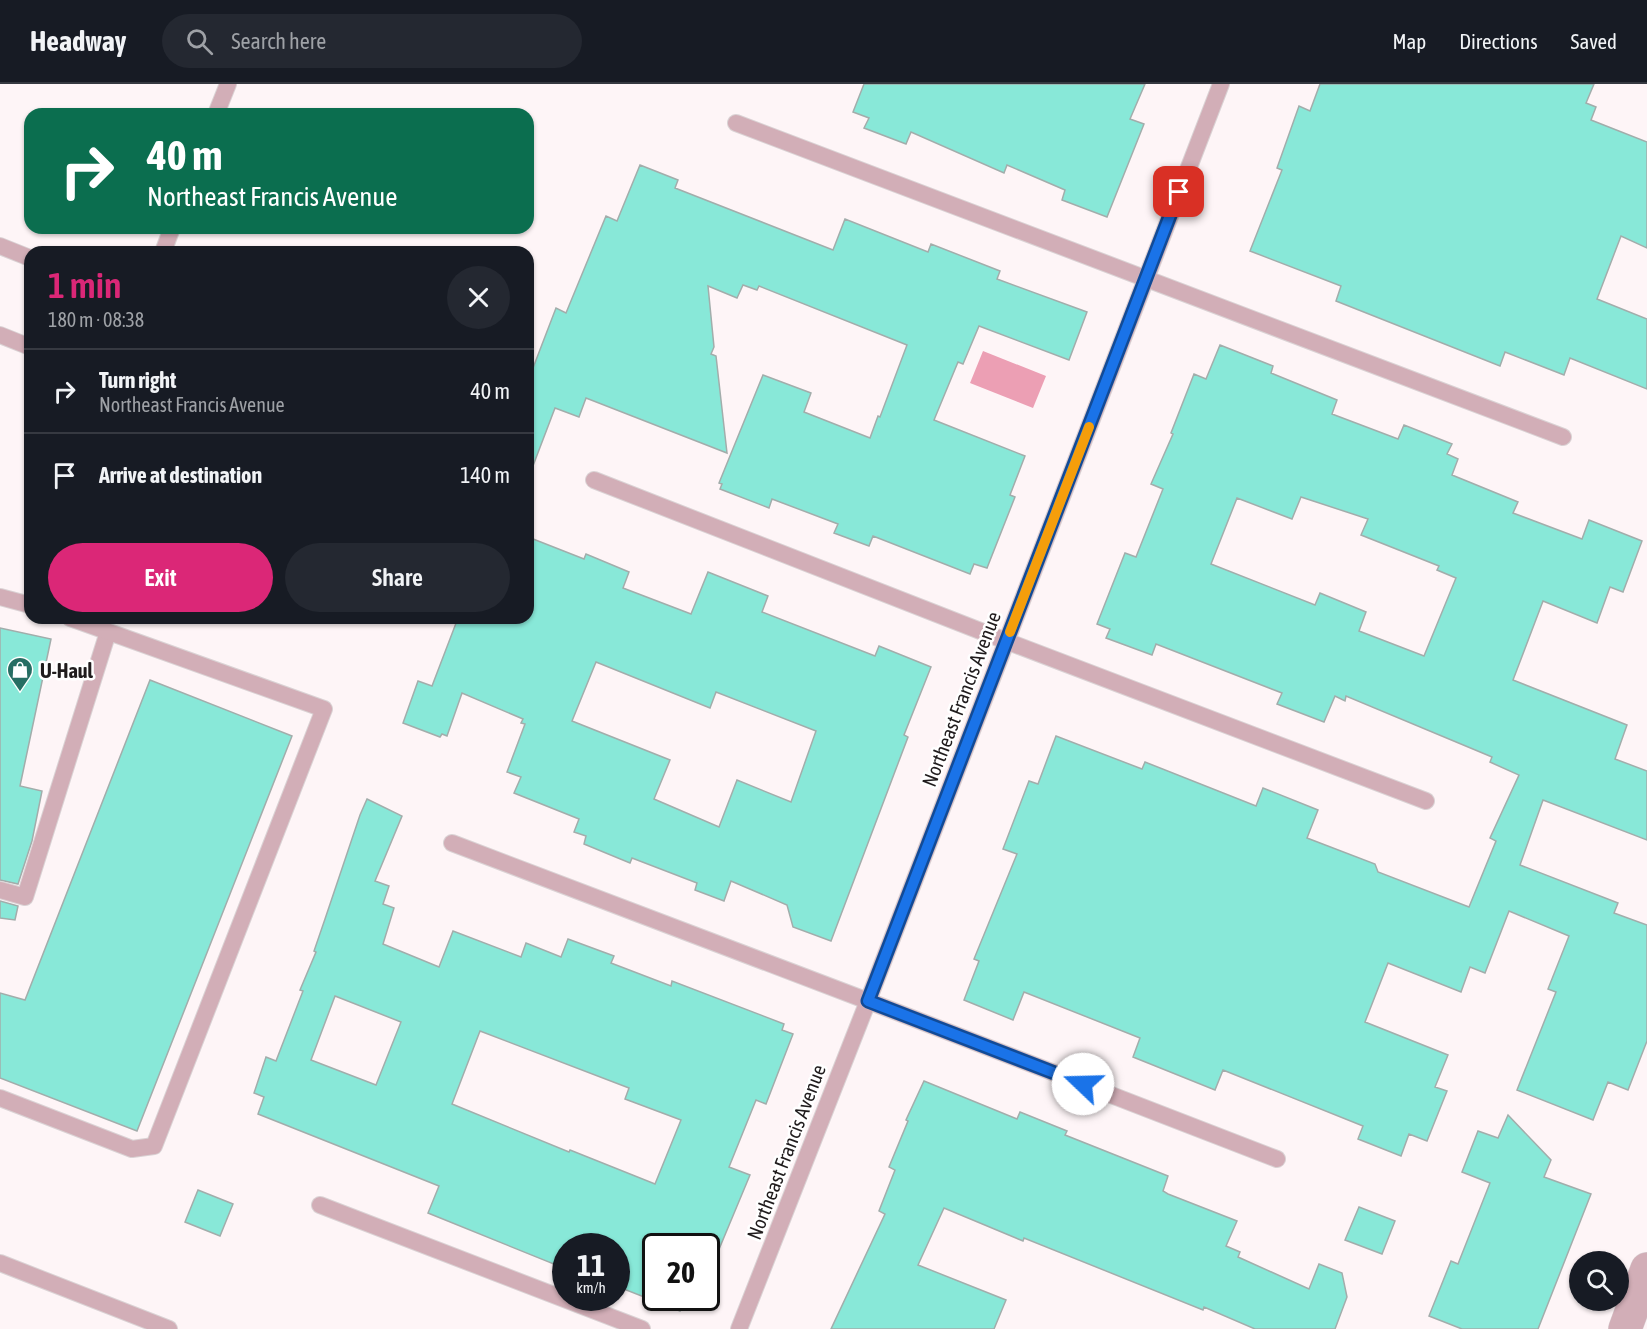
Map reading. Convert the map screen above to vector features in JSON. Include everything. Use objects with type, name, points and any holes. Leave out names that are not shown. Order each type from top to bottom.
[{"type":"street","points":[[1625,1329],[1647,1269]]},
{"type":"lane","points":[[218,108],[228,84]]},
{"type":"lane","name":"Northeast Francis Avenue","points":[[739,1329],[868,1001],[1221,84]]},
{"type":"lane","points":[[736,123],[1563,438]]},
{"type":"lane","points":[[0,246],[24,256]]},
{"type":"lane","points":[[0,335],[24,344]]},
{"type":"lane","points":[[594,480],[1006,641],[1426,801]]},
{"type":"lane","points":[[0,597],[24,603]]},
{"type":"lane","points":[[0,1098],[132,1149],[154,1146],[324,709],[86,624]]},
{"type":"lane","points":[[0,890],[25,897],[108,632]]},
{"type":"lane","points":[[452,843],[1277,1159]]},
{"type":"lane","points":[[320,1205],[642,1329]]},
{"type":"lane","points":[[0,1263],[170,1329]]},
{"type":"shaded area","points":[[983,351],[1046,376],[1033,408],[970,383]]},
{"type":"building","points":[[864,84],[1145,84],[1130,119],[1144,124],[1107,217],[1062,200],[1065,190],[1007,165],[1004,173],[911,132],[906,144],[864,128],[869,118],[853,112]]},
{"type":"building","points":[[1320,84],[1594,84],[1586,103],[1596,107],[1591,120],[1647,142],[1647,248],[1621,236],[1597,299],[1647,319],[1647,389],[1570,358],[1564,375],[1505,352],[1500,366],[1336,301],[1341,286],[1250,251],[1282,170],[1277,168],[1299,106],[1310,111]]},
{"type":"building","points":[[640,165],[678,180],[675,188],[833,250],[845,219],[928,252],[931,244],[1000,271],[997,279],[1087,312],[1069,360],[979,326],[963,364],[958,362],[934,420],[1025,456],[1010,495],[1015,497],[987,568],[974,564],[970,574],[873,536],[869,546],[834,533],[838,524],[772,499],[769,508],[720,489],[722,484],[719,483],[763,375],[811,393],[804,412],[870,438],[907,345],[759,286],[757,290],[743,285],[737,298],[708,286],[714,347],[711,354],[716,356],[727,453],[586,398],[579,417],[555,408],[534,463],[534,365],[556,308],[566,313],[606,216],[617,221]]},
{"type":"building","points":[[1220,345],[1273,366],[1271,373],[1337,400],[1332,414],[1398,439],[1404,425],[1452,444],[1447,454],[1458,459],[1452,475],[1518,502],[1513,513],[1582,539],[1589,520],[1642,541],[1623,592],[1610,587],[1597,623],[1543,601],[1513,680],[1627,725],[1615,759],[1647,771],[1647,840],[1543,800],[1520,865],[1618,903],[1614,913],[1647,925],[1647,1041],[1628,1090],[1608,1082],[1593,1120],[1517,1090],[1556,992],[1548,989],[1569,936],[1509,911],[1485,973],[1470,967],[1461,992],[1388,963],[1365,1022],[1448,1055],[1435,1087],[1447,1091],[1427,1141],[1409,1134],[1401,1156],[1358,1139],[1363,1126],[1223,1070],[1215,1090],[1133,1057],[1140,1038],[1024,992],[1013,1020],[964,1000],[979,961],[974,959],[1017,854],[1003,849],[1029,781],[1038,784],[1056,736],[1142,769],[1145,762],[1256,806],[1263,788],[1318,810],[1307,838],[1375,864],[1378,872],[1469,907],[1496,841],[1490,838],[1519,775],[1490,762],[1492,757],[1346,696],[1345,701],[1335,696],[1324,722],[1277,704],[1282,693],[1156,644],[1152,655],[1106,638],[1110,629],[1097,624],[1125,553],[1136,557],[1163,489],[1151,484],[1173,434],[1171,433],[1194,374],[1206,379]],"holes":[[[1301,497],[1368,519],[1361,535],[1439,566],[1437,570],[1456,578],[1424,656],[1359,631],[1366,612],[1320,593],[1315,605],[1211,564],[1237,498],[1292,519]]]},
{"type":"building","points":[[534,539],[584,559],[586,554],[629,572],[623,588],[691,614],[708,572],[768,596],[762,612],[875,656],[879,646],[931,667],[904,735],[908,737],[831,941],[793,927],[787,905],[731,881],[724,901],[695,890],[697,883],[632,858],[630,863],[584,844],[586,836],[574,832],[579,819],[514,793],[521,777],[507,772],[525,724],[521,723],[523,719],[462,693],[447,736],[442,734],[440,737],[403,723],[418,681],[432,686],[456,624],[534,624]],"holes":[[[596,662],[710,708],[716,692],[816,731],[791,802],[737,780],[719,827],[654,799],[670,760],[572,721]]]},
{"type":"building","points":[[0,628],[51,639],[20,786],[42,791],[32,841],[18,884],[0,880]]},
{"type":"building","points":[[150,680],[292,736],[137,1131],[0,1078],[0,993],[25,1000]]},
{"type":"building","points":[[367,799],[402,816],[375,881],[389,886],[383,904],[394,908],[383,944],[439,967],[453,931],[521,957],[526,943],[561,957],[568,939],[614,956],[611,963],[671,986],[672,981],[784,1024],[782,1030],[793,1034],[766,1104],[756,1100],[729,1167],[750,1175],[720,1247],[720,1233],[642,1233],[642,1296],[630,1291],[630,1233],[552,1233],[552,1263],[428,1213],[439,1186],[258,1114],[264,1097],[254,1093],[266,1057],[276,1061],[303,991],[300,990],[316,952],[314,951]],"holes":[[[335,996],[401,1022],[376,1085],[311,1060]],[[480,1031],[629,1088],[625,1099],[681,1120],[655,1184],[452,1104]]]},
{"type":"building","points":[[0,901],[18,906],[15,920],[0,918]]},
{"type":"building","points":[[924,1081],[1017,1119],[1020,1112],[1067,1131],[1065,1135],[1168,1176],[1163,1191],[1237,1221],[1226,1246],[1240,1252],[1238,1257],[1309,1289],[1319,1264],[1342,1273],[1347,1297],[1335,1329],[1255,1329],[1024,1238],[1023,1241],[944,1208],[918,1265],[1006,1300],[994,1329],[831,1329],[885,1214],[879,1211],[895,1170],[889,1167],[908,1121],[906,1120]]},
{"type":"building","points":[[1508,1115],[1551,1160],[1544,1177],[1591,1194],[1538,1329],[1462,1329],[1429,1316],[1451,1261],[1458,1264],[1490,1183],[1462,1172],[1478,1131],[1498,1138]]},
{"type":"building","points":[[198,1190],[233,1204],[220,1236],[185,1222]]},
{"type":"building","points":[[1359,1207],[1395,1221],[1382,1254],[1345,1240]]},
{"type":"slow traffic","points":[[1010,632],[1089,427]]},
{"type":"place","name":"U-Haul","points":[[20,693]]},
{"type":"route","points":[[1083,1084],[868,1001],[1179,192]]}]
